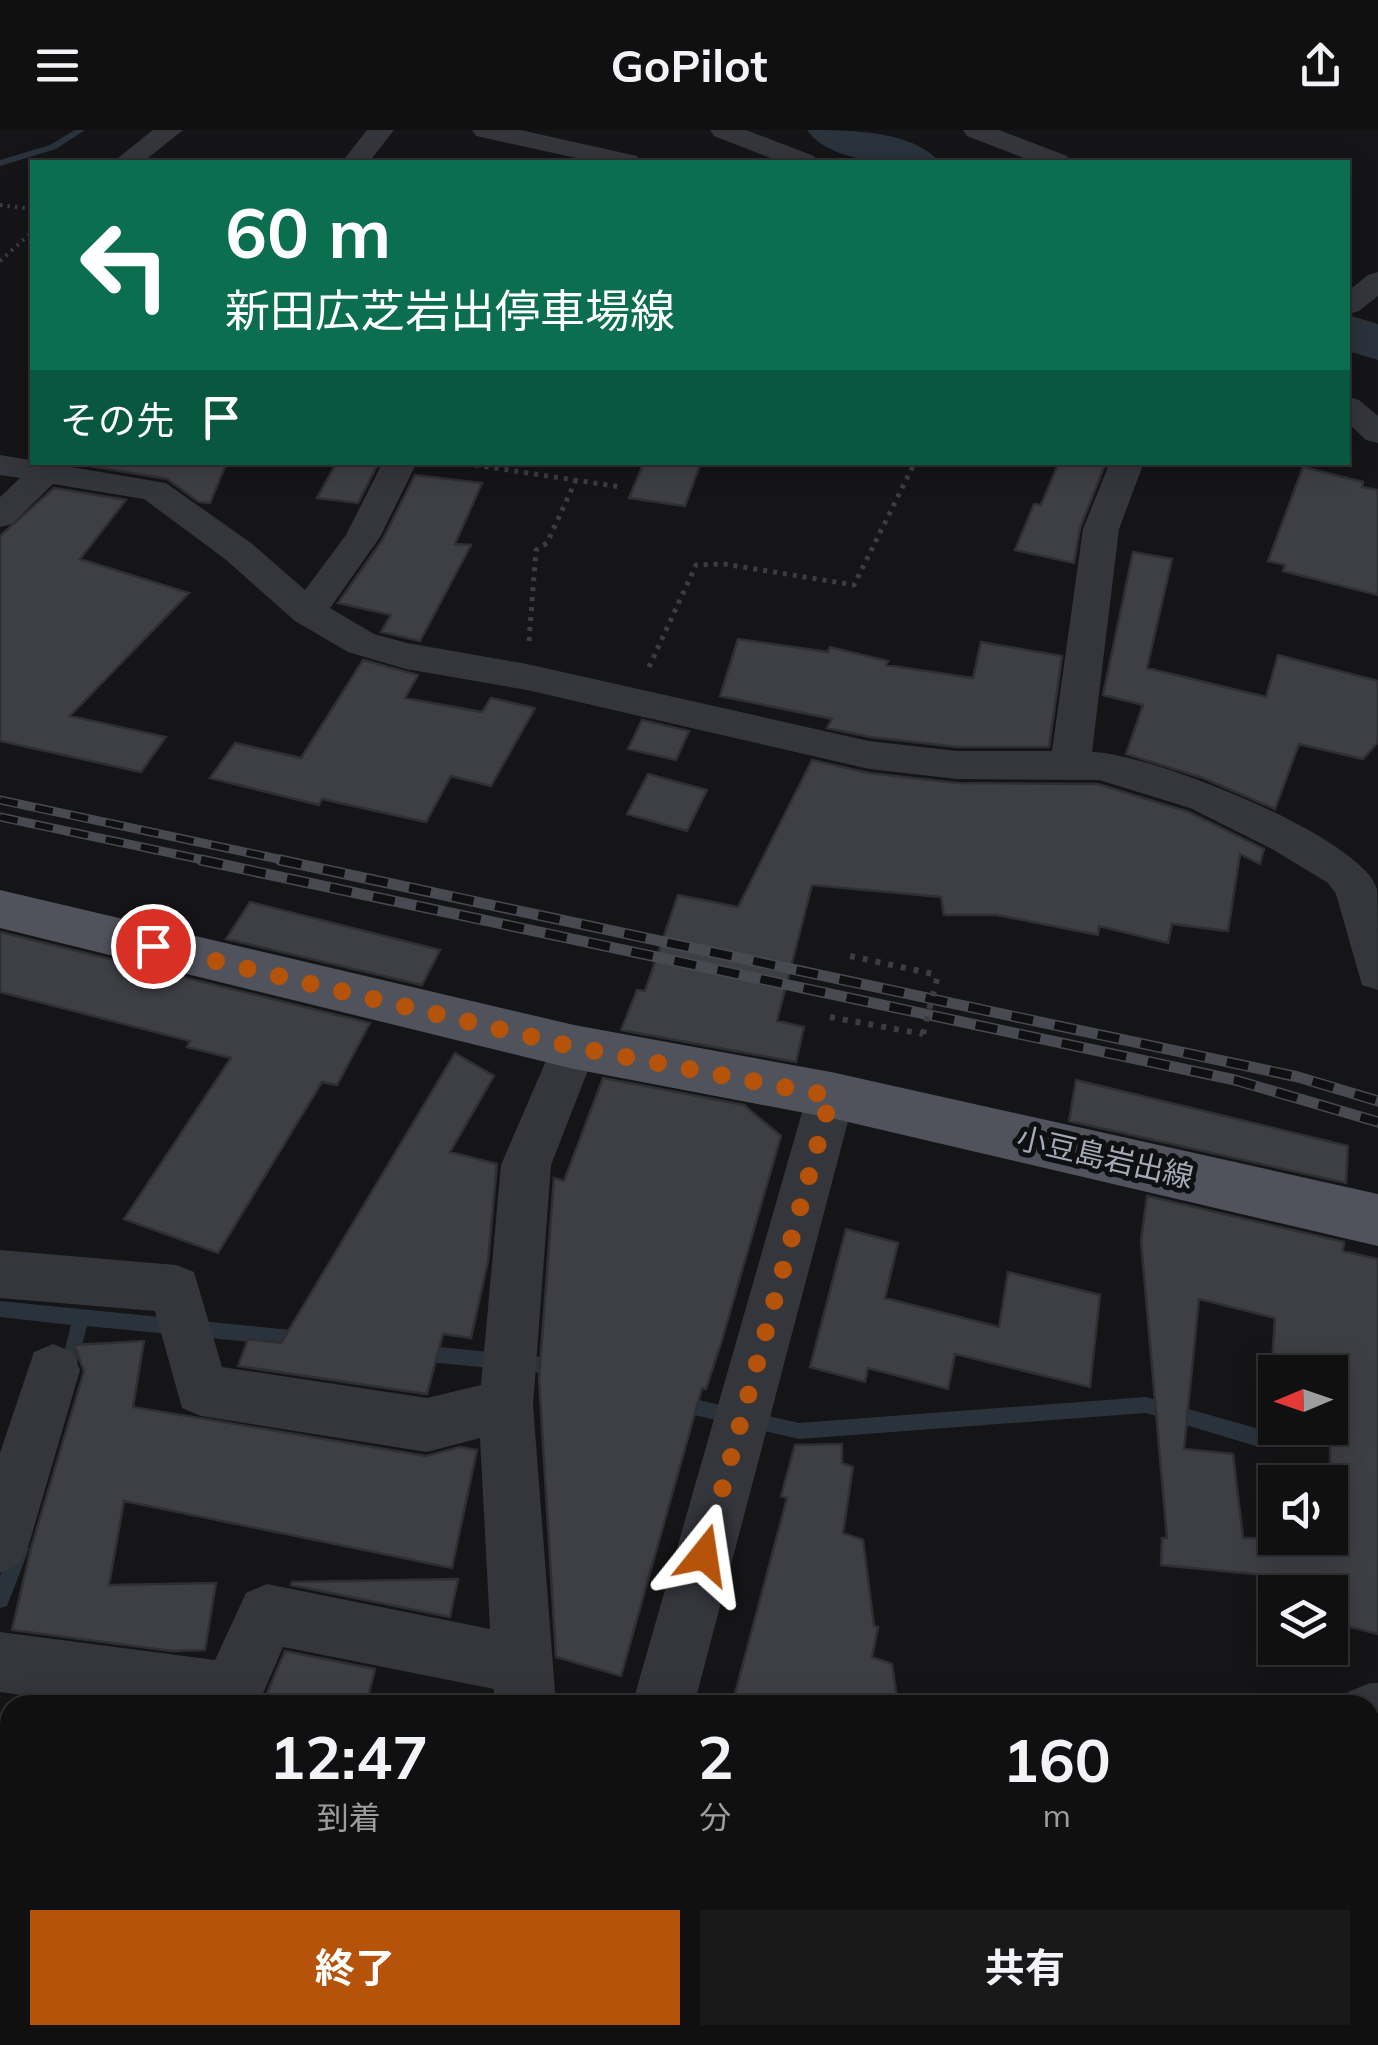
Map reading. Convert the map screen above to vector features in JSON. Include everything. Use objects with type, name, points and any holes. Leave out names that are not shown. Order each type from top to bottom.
[{"type":"main road","name":"小豆島岩出線","points":[[0,909],[574,1047],[831,1096],[1378,1220]]},
{"type":"street","points":[[129,160],[170,130]]},
{"type":"street","points":[[357,160],[381,130]]},
{"type":"street","points":[[485,130],[520,151],[608,160]]},
{"type":"street","points":[[723,130],[799,160]]},
{"type":"street","points":[[976,130],[1052,160]]},
{"type":"street","points":[[1350,390],[1378,400]]},
{"type":"street","points":[[1350,409],[1378,433]]},
{"type":"street","points":[[0,465],[46,472],[160,476],[308,612],[376,647],[634,700],[869,755],[957,765],[1099,766],[1204,797],[1287,838],[1344,872],[1356,890],[1377,963]]},
{"type":"street","points":[[308,612],[362,536],[398,465]]},
{"type":"street","points":[[1070,764],[1101,529],[1126,465]]},
{"type":"street","points":[[0,516],[46,472]]},
{"type":"street","points":[[0,1662],[232,1693],[267,1614],[524,1685],[506,1405],[526,1165],[574,1047]]},
{"type":"street","points":[[666,1695],[831,1096]]},
{"type":"street","points":[[0,1274],[176,1289],[201,1390],[426,1425],[506,1405]]},
{"type":"street","points":[[0,1544],[53,1370]]},
{"type":"path","points":[[0,205],[30,208]]},
{"type":"path","points":[[0,261],[30,234]]},
{"type":"path","points":[[475,465],[622,487]]},
{"type":"path","points":[[634,700],[696,565],[724,564],[854,585],[914,465]]},
{"type":"path","points":[[527,677],[536,550],[547,543],[576,480]]},
{"type":"path","points":[[830,1016],[923,1034],[938,975],[850,956]]},
{"type":"building","points":[[85,465],[226,465],[210,503],[199,502],[167,479]]},
{"type":"building","points":[[335,465],[377,465],[358,503],[317,498]]},
{"type":"building","points":[[643,465],[700,465],[685,506],[629,498]]},
{"type":"building","points":[[1058,465],[1105,465],[1080,528],[1074,563],[1015,550],[1034,504],[1041,505]]},
{"type":"building","points":[[1303,467],[1363,482],[1362,487],[1378,490],[1378,595],[1283,571],[1285,565],[1268,561]]},
{"type":"building","points":[[415,475],[482,483],[455,544],[471,545],[420,641],[381,632],[391,615],[338,603],[383,539]]},
{"type":"building","points":[[54,488],[126,500],[80,559],[189,593],[70,716],[166,737],[141,772],[0,741],[0,536]]},
{"type":"building","points":[[1133,552],[1172,559],[1147,668],[1266,697],[1278,655],[1378,681],[1378,742],[1363,759],[1299,744],[1275,809],[1203,778],[1126,754],[1143,705],[1103,695]]},
{"type":"building","points":[[738,639],[828,652],[830,647],[888,661],[886,665],[973,678],[981,642],[1062,656],[1049,747],[957,747],[870,737],[827,728],[832,719],[720,696]]},
{"type":"building","points":[[363,660],[418,675],[405,698],[482,712],[491,698],[535,708],[491,786],[451,776],[426,822],[322,799],[319,805],[210,778],[235,743],[301,758]]},
{"type":"building","points":[[642,720],[689,731],[676,760],[628,749]]},
{"type":"building","points":[[812,760],[869,773],[957,783],[1098,784],[1189,812],[1264,849],[1260,864],[1240,854],[1228,931],[1172,924],[1168,943],[1099,926],[1098,935],[997,915],[944,915],[941,897],[812,885],[777,1021],[804,1027],[796,1062],[621,1030],[637,990],[645,991],[678,895],[738,907]]},
{"type":"building","points":[[648,774],[707,790],[687,831],[627,814]]},
{"type":"building","points":[[250,902],[440,950],[422,985],[226,939]]},
{"type":"building","points":[[0,932],[370,1023],[337,1085],[322,1082],[218,1253],[124,1219],[231,1058],[187,1047],[190,1041],[0,992]]},
{"type":"building","points":[[455,1053],[494,1076],[450,1152],[497,1164],[488,1261],[471,1338],[443,1334],[427,1394],[238,1366],[248,1339],[281,1343]]},
{"type":"building","points":[[603,1078],[744,1105],[781,1136],[722,1340],[706,1389],[702,1388],[621,1676],[556,1657],[539,1379],[554,1178],[564,1181]]},
{"type":"building","points":[[1076,1080],[1348,1146],[1346,1183],[1069,1121]]},
{"type":"building","points":[[1147,1196],[1344,1242],[1343,1251],[1378,1259],[1378,1634],[1348,1626],[1348,1575],[1265,1575],[1161,1565],[1162,1538],[1167,1538],[1141,1241]]},
{"type":"building","points":[[846,1229],[898,1243],[885,1298],[999,1327],[1008,1272],[1100,1295],[1090,1387],[955,1354],[948,1389],[868,1368],[865,1382],[810,1367]]},
{"type":"building","points":[[144,1341],[133,1407],[426,1456],[460,1447],[477,1450],[452,1568],[124,1501],[109,1585],[216,1583],[205,1650],[172,1651],[12,1630],[31,1548],[84,1371],[74,1345]]},
{"type":"building","points":[[842,1444],[842,1463],[853,1467],[843,1533],[863,1540],[874,1626],[878,1627],[872,1657],[892,1664],[897,1695],[735,1695],[787,1498],[781,1496],[795,1445]]},
{"type":"building","points":[[458,1579],[450,1617],[291,1585],[292,1582]]},
{"type":"building","points":[[285,1651],[375,1669],[368,1695],[266,1695]]},
{"type":"waterway","points":[[0,163],[53,147],[81,130]]},
{"type":"waterway","points":[[831,130],[909,160]]},
{"type":"waterway","points":[[1350,333],[1378,343]]},
{"type":"waterway","points":[[0,1309],[81,1318]]},
{"type":"waterway","points":[[67,1372],[81,1318]]},
{"type":"waterway","points":[[81,1318],[301,1339]]},
{"type":"waterway","points":[[418,1353],[560,1367]]},
{"type":"waterway","points":[[677,1403],[799,1431],[1146,1405],[1258,1438]]},
{"type":"waterway","points":[[0,1599],[20,1549]]},
{"type":"railway","points":[[0,800],[292,862]]},
{"type":"railway","points":[[0,817],[213,862]]},
{"type":"railway","points":[[201,860],[1235,1080],[1378,1122]]},
{"type":"railway","points":[[280,860],[1298,1077],[1378,1101]]},
{"type":"route","points":[[153,946],[574,1047],[831,1096],[704,1555]]}]
